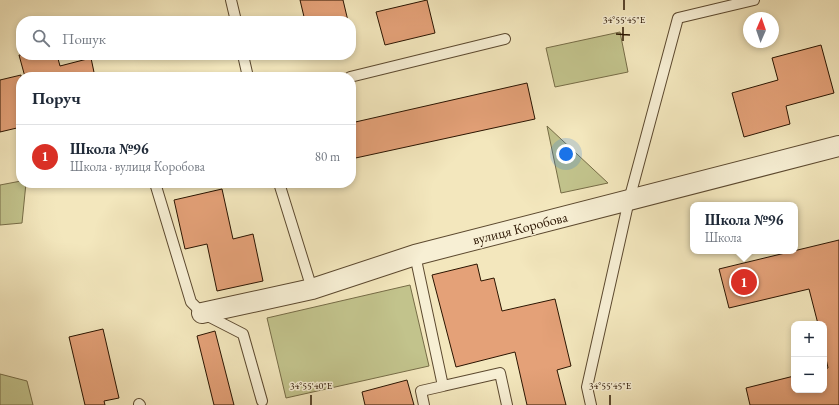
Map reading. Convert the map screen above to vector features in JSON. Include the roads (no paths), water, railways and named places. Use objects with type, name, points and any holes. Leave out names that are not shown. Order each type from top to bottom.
[{"type":"street","name":"вулиця Коробова","points":[[202,313],[312,289],[415,255],[839,146]]},
{"type":"lane","points":[[231,0],[235,16]]},
{"type":"lane","points":[[591,405],[587,387],[628,200],[678,18],[754,0]]},
{"type":"lane","points":[[356,76],[505,39]]},
{"type":"lane","points":[[244,60],[247,72]]},
{"type":"lane","points":[[157,188],[191,302],[202,313],[243,334],[262,401]]},
{"type":"lane","points":[[281,188],[312,289]]},
{"type":"lane","points":[[415,255],[443,386]]},
{"type":"lane","points":[[424,405],[421,391],[500,373],[508,405]]},
{"type":"place","name":"Школа №96","points":[[744,282]]}]
